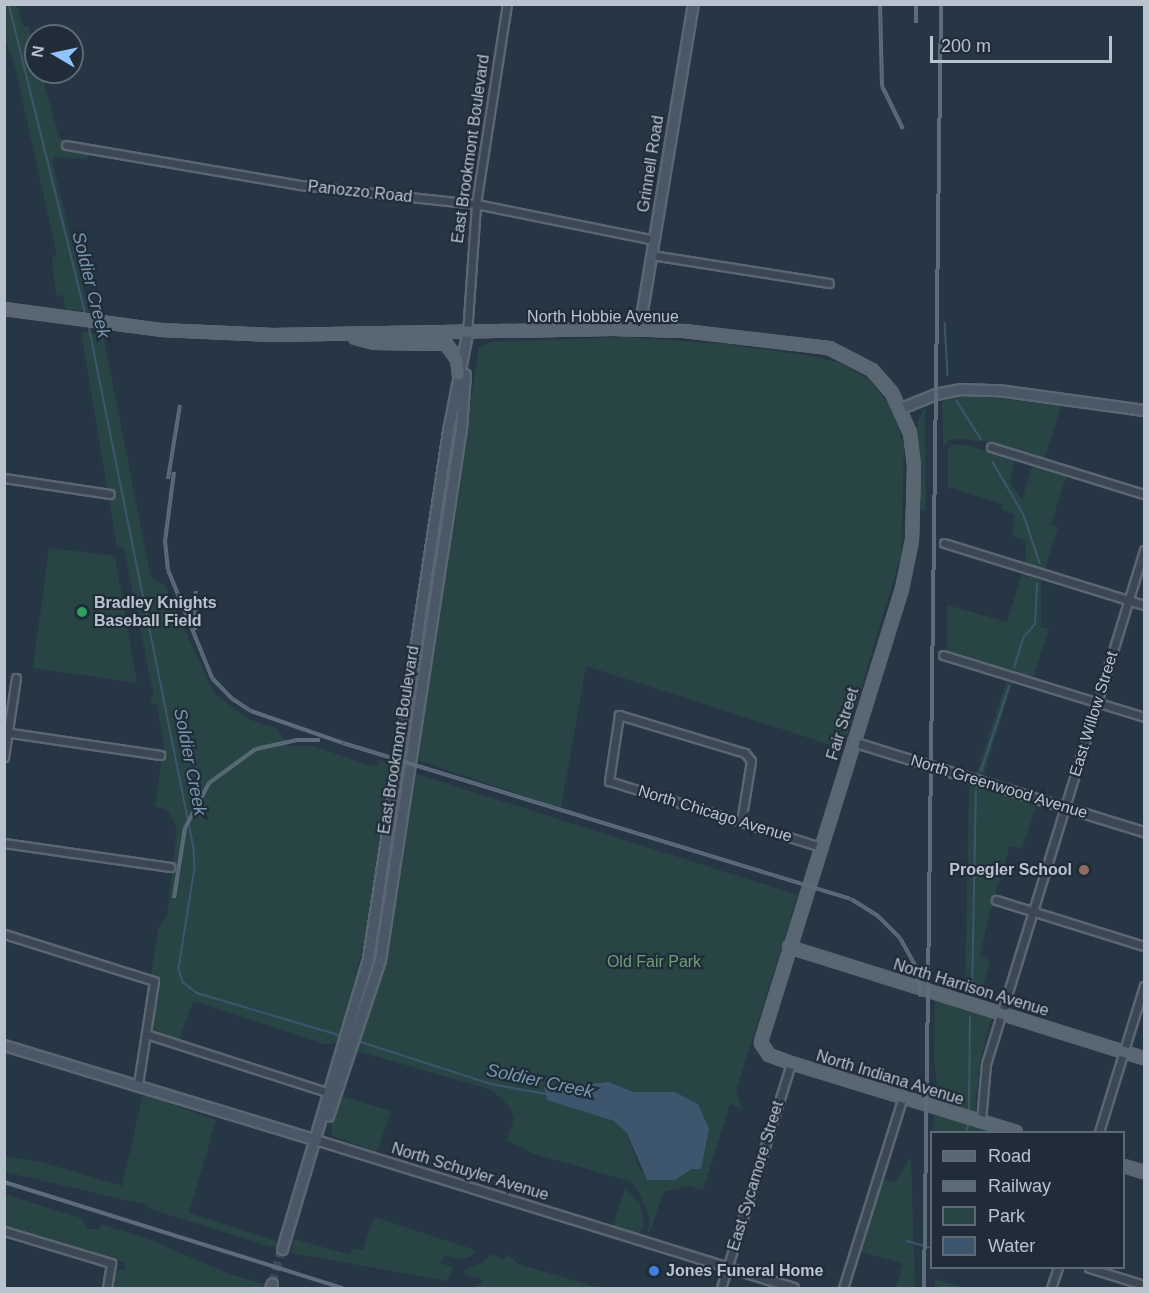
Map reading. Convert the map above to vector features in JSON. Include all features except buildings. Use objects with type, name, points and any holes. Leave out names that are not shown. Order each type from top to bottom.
[{"type":"main road","name":"Grinnell Road","points":[[639,329],[693,4]]},
{"type":"main road","name":"North Hobbie Avenue","points":[[4,309],[169,330],[346,335],[639,329],[708,333],[841,352],[872,370],[901,408]]},
{"type":"main road","name":"East Brookmont Boulevard","points":[[316,1140],[338,1095],[368,958],[459,375],[468,334]]},
{"type":"main road","name":"East Brookmont Boulevard","points":[[352,1032],[380,960],[461,428],[468,334]]},
{"type":"main road","points":[[346,335],[375,343],[446,344],[458,359],[459,375]]},
{"type":"main road","points":[[901,408],[935,394],[960,389],[998,390],[1144,410]]},
{"type":"main road","name":"Fair Street","points":[[761,1043],[902,589],[912,540],[914,466],[910,434],[901,408]]},
{"type":"main road","name":"North Harrison Avenue","points":[[789,947],[1144,1058]]},
{"type":"main road","name":"North Indiana Avenue","points":[[761,1043],[769,1055],[791,1063],[1012,1131]]},
{"type":"main road","name":"North Schuyler Avenue","points":[[4,1045],[316,1140]]},
{"type":"main road","name":"East Brookmont Boulevard","points":[[282,1249],[330,1093],[348,1047]]},
{"type":"main road","points":[[1125,1166],[1144,1172]]},
{"type":"street","name":"East Brookmont Boulevard","points":[[468,334],[476,204],[507,4]]},
{"type":"street","name":"Panozzo Road","points":[[66,144],[300,185],[476,204],[654,240]]},
{"type":"street","points":[[652,255],[829,284]]},
{"type":"street","points":[[991,447],[1144,495]]},
{"type":"street","points":[[4,478],[110,494]]},
{"type":"street","points":[[945,543],[1144,605]]},
{"type":"street","name":"East Willow Street","points":[[981,1122],[986,1064],[1144,550]]},
{"type":"street","points":[[943,655],[1144,717]]},
{"type":"street","points":[[4,757],[16,678]]},
{"type":"street","name":"North Chicago Avenue","points":[[741,822],[751,761],[744,753],[619,715],[609,782],[821,847]]},
{"type":"street","points":[[6,732],[160,755]]},
{"type":"street","name":"North Greenwood Avenue","points":[[853,742],[1144,832]]},
{"type":"street","points":[[4,843],[170,867]]},
{"type":"street","points":[[996,900],[1144,945]]},
{"type":"street","points":[[4,934],[154,981],[138,1084]]},
{"type":"street","points":[[1099,1131],[1144,986]]},
{"type":"street","points":[[146,1034],[330,1093]]},
{"type":"street","name":"East Sycamore Street","points":[[721,1288],[791,1063]]},
{"type":"street","points":[[843,1288],[903,1097]]},
{"type":"street","name":"North Schuyler Avenue","points":[[316,1140],[794,1288]]},
{"type":"street","points":[[4,1231],[111,1263],[107,1288]]},
{"type":"street","points":[[1051,1288],[1058,1269]]},
{"type":"street","points":[[1092,1269],[1144,1285]]},
{"type":"green space","points":[[5,5],[17,5],[24,26],[24,84],[44,84],[59,137],[73,149],[90,154],[86,159],[55,157],[52,161],[89,312],[66,309],[63,295],[56,296],[52,256],[57,256],[14,63],[5,39]]},
{"type":"green space","points":[[81,331],[103,335],[151,578],[165,586],[214,693],[248,719],[278,729],[288,746],[313,746],[366,764],[378,766],[379,760],[393,765],[367,933],[337,1043],[324,1044],[193,1001],[179,1040],[151,1031],[159,989],[157,979],[151,975],[159,926],[167,916],[177,828],[168,811],[155,806],[164,744],[157,705],[151,703],[150,697],[154,697],[124,548],[117,547]]},
{"type":"green space","points":[[624,337],[725,344],[812,356],[843,364],[869,380],[892,408],[904,446],[901,555],[843,749],[586,666],[561,808],[414,759],[479,348],[491,342]]},
{"type":"green space","points":[[973,395],[1061,406],[1045,459],[990,442],[949,440],[943,447],[942,401]]},
{"type":"green space","points":[[925,407],[926,510],[918,510],[917,423]]},
{"type":"green space","points":[[962,444],[1015,459],[1010,483],[1022,499],[1033,464],[1067,474],[1051,524],[1058,527],[1044,572],[1025,566],[1026,541],[1012,536],[1015,514],[1002,510],[1002,504],[948,487],[948,451],[951,445]]},
{"type":"green space","name":"Bradley Knights Baseball Field","points":[[49,548],[115,556],[137,683],[33,668]]},
{"type":"green space","points":[[1022,574],[1041,580],[1041,627],[1049,629],[1032,680],[947,654],[947,605],[1007,622]]},
{"type":"green space","points":[[1006,682],[1012,683],[983,777],[976,775]]},
{"type":"green space","name":"Old Fair Park","points":[[413,773],[798,895],[736,1091],[742,1108],[730,1104],[703,1190],[689,1186],[664,1192],[647,1238],[650,1218],[637,1188],[629,1181],[535,1154],[507,1141],[514,1118],[510,1107],[492,1090],[357,1051],[382,964]],"holes":[[[609,1082],[634,1092],[675,1092],[698,1104],[692,1169],[675,1180],[640,1171],[627,1133],[614,1120],[547,1100],[544,1087]]]},
{"type":"green space","points":[[969,784],[1037,803],[1022,849],[1010,846],[992,905],[980,954],[990,962],[979,997],[965,993]]},
{"type":"green space","points":[[935,999],[992,1017],[980,1061],[975,1113],[934,1103],[938,1090],[934,1063]]},
{"type":"green space","points":[[143,1094],[216,1120],[189,1213],[277,1241],[275,1248],[150,1209],[147,1205],[5,1172],[5,1156],[42,1162],[122,1186]]},
{"type":"green space","points":[[341,1096],[391,1111],[377,1152],[333,1136],[331,1127]]},
{"type":"green space","points":[[934,1111],[987,1127],[986,1131],[933,1131]]},
{"type":"green space","points":[[911,1157],[915,1288],[896,1288],[903,1264],[859,1251],[882,1178],[895,1182]]},
{"type":"green space","points":[[625,1188],[640,1203],[644,1223],[639,1236],[612,1228]]},
{"type":"green space","points":[[4,1194],[81,1218],[87,1229],[99,1229],[101,1224],[148,1239],[229,1274],[264,1284],[263,1288],[111,1288],[114,1272],[125,1269],[125,1263],[5,1228]]},
{"type":"green space","points":[[374,1217],[476,1250],[470,1257],[460,1259],[446,1255],[439,1263],[453,1267],[448,1281],[291,1253],[294,1239],[350,1255],[352,1249],[363,1250]]},
{"type":"green space","points":[[490,1254],[503,1259],[509,1255],[518,1264],[600,1288],[473,1288],[482,1282],[481,1278],[465,1275],[464,1270],[484,1262]]},
{"type":"green space","points":[[935,1279],[966,1288],[935,1288]]},
{"type":"water","points":[[609,1082],[634,1092],[675,1092],[698,1104],[709,1129],[701,1169],[692,1169],[675,1180],[647,1180],[627,1133],[614,1121],[547,1100],[544,1087]]},
{"type":"waterway","name":"Soldier Creek","points":[[9,4],[86,315]]},
{"type":"waterway","points":[[945,323],[948,375]]},
{"type":"waterway","name":"Soldier Creek","points":[[89,326],[194,848],[195,868],[179,969],[183,982],[197,993],[342,1036]]},
{"type":"waterway","points":[[957,401],[981,439]]},
{"type":"waterway","points":[[993,462],[1024,515],[1040,563]]},
{"type":"waterway","points":[[1014,668],[1023,638],[1035,624],[1037,584]]},
{"type":"waterway","points":[[981,771],[1009,687]]},
{"type":"waterway","points":[[972,994],[976,792]]},
{"type":"waterway","points":[[969,1110],[970,1017]]},
{"type":"waterway","name":"Soldier Creek","points":[[358,1041],[491,1084],[546,1094]]},
{"type":"waterway","points":[[967,1131],[968,1125]]},
{"type":"waterway","name":"Soldier Creek","points":[[907,1241],[930,1247]]},
{"type":"tunnel","points":[[272,1283],[282,1249]]},
{"type":"railway","points":[[880,4],[882,86],[903,129]]},
{"type":"railway","points":[[916,4],[916,23]]},
{"type":"railway","points":[[924,1288],[941,4]]},
{"type":"railway","points":[[168,479],[180,405]]},
{"type":"railway","points":[[174,472],[165,541],[168,570],[212,678],[231,698],[251,711],[343,743],[851,899],[878,916],[900,938],[917,969],[921,997]]},
{"type":"railway","points":[[195,630],[196,591]]},
{"type":"railway","points":[[174,898],[185,828],[209,783],[256,749],[297,740],[320,740]]},
{"type":"railway","points":[[4,1182],[343,1288]]},
{"type":"place","name":"Bradley Knights Baseball Field","points":[[82,612]]},
{"type":"place","name":"Proegler School","points":[[1084,870]]},
{"type":"place","name":"Jones Funeral Home","points":[[654,1271]]}]
